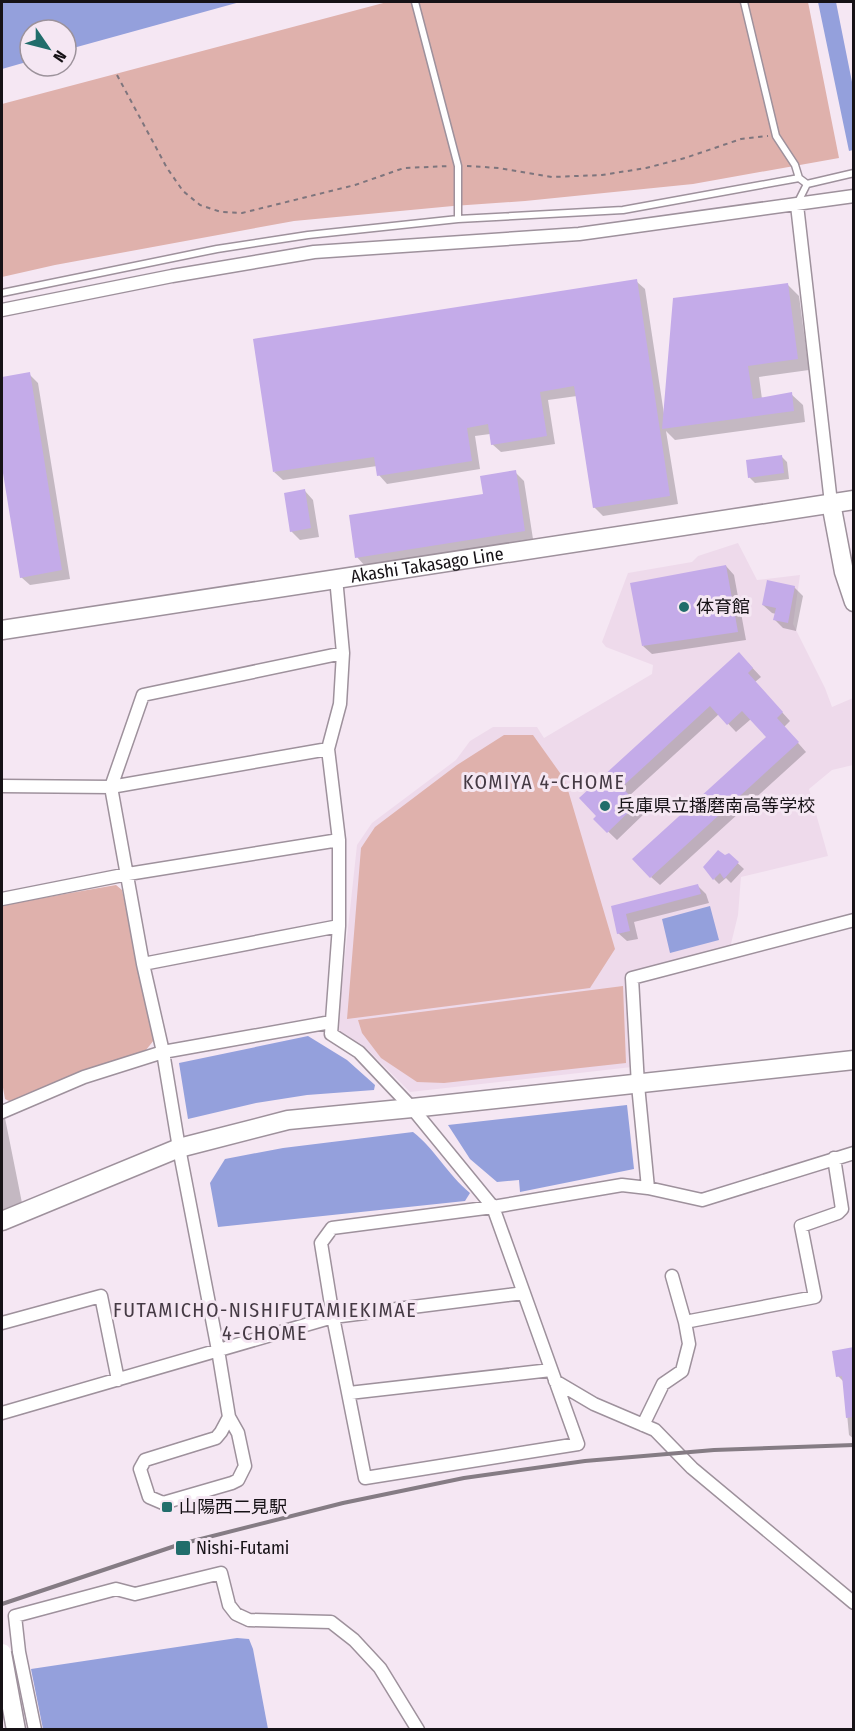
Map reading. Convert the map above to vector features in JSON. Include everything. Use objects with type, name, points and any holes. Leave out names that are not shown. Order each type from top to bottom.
[{"type":"street","points":[[2,310],[172,276],[314,252],[579,234],[854,196]]},
{"type":"street","points":[[797,205],[831,503],[844,572],[854,602]]},
{"type":"street","name":"Akashi Takasago Line","points":[[2,630],[854,500]]},
{"type":"street","points":[[336,578],[343,652],[340,704],[328,749],[339,840],[339,926],[331,1034],[359,1052],[412,1108],[494,1207],[578,1444],[365,1478],[333,1317],[321,1243],[332,1228],[494,1207],[622,1185],[648,1188],[702,1200],[854,1153]]},
{"type":"street","points":[[229,1417],[216,1438],[145,1460],[140,1469],[149,1497],[163,1503],[232,1483],[238,1480],[245,1466],[238,1433],[229,1417],[163,1052],[143,964],[111,787],[143,695],[343,652]]},
{"type":"street","points":[[2,786],[111,787],[328,749]]},
{"type":"street","points":[[2,899],[128,874],[339,840]]},
{"type":"street","points":[[648,1188],[638,1084],[632,978],[854,920]]},
{"type":"street","points":[[143,964],[339,926]]},
{"type":"street","points":[[2,1112],[84,1077],[163,1052],[331,1022]]},
{"type":"street","points":[[2,1221],[179,1148],[288,1120],[854,1060]]},
{"type":"street","points":[[685,1322],[815,1297],[801,1226],[838,1213],[842,1209],[834,1158]]},
{"type":"street","points":[[643,1425],[663,1384],[682,1371],[689,1344],[672,1276]]},
{"type":"street","points":[[2,1413],[333,1317],[524,1293]]},
{"type":"street","points":[[2,1323],[101,1296],[118,1380]]},
{"type":"street","points":[[349,1393],[553,1376],[594,1404],[655,1430],[692,1468],[854,1603]]},
{"type":"street","points":[[16,1730],[7,1653],[15,1616],[116,1589],[135,1594],[221,1573],[230,1605],[236,1614],[249,1620],[331,1622],[354,1640],[380,1668],[418,1730]]},
{"type":"street","points":[[7,1653],[35,1730]]},
{"type":"lane","points":[[415,2],[458,166],[458,219]]},
{"type":"lane","points":[[744,2],[776,136],[795,165],[799,178],[807,184]]},
{"type":"lane","points":[[807,184],[854,173]]},
{"type":"lane","points":[[2,293],[217,249],[308,235],[458,219],[533,217],[623,210],[799,178]]},
{"type":"lane","points":[[797,205],[807,184]]},
{"type":"path","points":[[117,75],[167,168],[183,191],[200,205],[221,212],[243,213],[355,184],[404,168],[458,166],[499,168],[552,177],[602,175],[646,168],[685,158],[741,139],[776,136]]},
{"type":"shaded area","points":[[387,2],[808,2],[839,158],[693,184],[294,221],[55,265],[2,277],[2,104]]},
{"type":"shaded area","name":"兵庫県立播磨南高等学校","points":[[738,543],[757,580],[800,575],[793,624],[832,707],[853,698],[853,765],[832,770],[809,789],[828,856],[741,877],[738,915],[730,948],[627,975],[632,1067],[410,1092],[367,1049],[337,1030],[357,845],[372,823],[456,760],[470,741],[493,727],[537,727],[544,738],[652,674],[653,665],[606,647],[602,642],[628,573],[692,562],[698,556]]},
{"type":"shaded area","points":[[504,735],[533,735],[565,780],[615,949],[590,988],[347,1019],[361,848],[375,827],[457,765]]},
{"type":"shaded area","points":[[116,885],[122,890],[154,1040],[146,1050],[82,1071],[11,1102],[5,1099],[2,1082],[2,905]]},
{"type":"shaded area","points":[[623,986],[626,1063],[444,1083],[417,1082],[381,1058],[362,1033],[358,1020]]},
{"type":"water","points":[[2,2],[240,2],[78,47],[78,18],[18,18],[18,64],[2,69]]},
{"type":"water","points":[[818,2],[836,2],[853,87],[853,150],[849,151]]},
{"type":"water","points":[[710,906],[719,940],[670,953],[662,919]]},
{"type":"water","points":[[308,1036],[347,1060],[375,1085],[374,1090],[307,1095],[256,1103],[188,1119],[179,1063]]},
{"type":"water","points":[[627,1105],[634,1169],[520,1192],[519,1180],[497,1182],[470,1159],[448,1125]]},
{"type":"water","points":[[413,1132],[470,1193],[465,1201],[218,1227],[210,1183],[225,1159],[283,1148]]},
{"type":"water","points":[[237,1638],[249,1639],[253,1649],[268,1729],[43,1729],[31,1669]]},
{"type":"building","points":[[637,279],[670,496],[593,508],[574,386],[540,392],[547,436],[491,445],[488,424],[467,428],[472,461],[377,476],[374,457],[273,472],[253,339]]},
{"type":"building","points":[[788,283],[798,359],[748,366],[753,399],[792,392],[794,411],[662,429],[673,298]]},
{"type":"building","points":[[30,372],[62,570],[20,578],[2,467],[2,377]]},
{"type":"building","points":[[782,455],[784,473],[748,478],[746,460]]},
{"type":"building","points":[[516,470],[525,531],[355,558],[349,515],[483,494],[480,476]]},
{"type":"building","points":[[305,489],[311,528],[290,532],[284,493]]},
{"type":"building","name":"体育館","points":[[726,565],[738,632],[642,646],[630,583]]},
{"type":"building","points":[[767,580],[795,586],[788,623],[773,620],[776,608],[762,605]]},
{"type":"building","points":[[739,652],[753,668],[748,673],[783,712],[777,718],[799,742],[650,878],[632,859],[766,737],[742,711],[727,725],[710,706],[622,787],[637,804],[607,833],[593,819],[596,816],[579,798]]},
{"type":"building","points":[[718,850],[725,855],[729,853],[739,862],[724,879],[720,873],[713,880],[703,867]]},
{"type":"building","points":[[698,884],[701,894],[626,914],[630,931],[617,934],[611,906]]},
{"type":"building","points":[[854,1347],[854,1417],[846,1418],[842,1376],[836,1377],[832,1351]]},
{"type":"railway","points":[[2,1604],[181,1544],[343,1503],[464,1478],[585,1461],[714,1450],[854,1445]]},
{"type":"place","name":"体育館","points":[[684,607]]},
{"type":"place","name":"兵庫県立播磨南高等学校","points":[[605,806]]},
{"type":"place","name":"山陽西二見駅","points":[[167,1507]]},
{"type":"place","name":"Nishi-Futami","points":[[183,1548]]},
{"type":"district","name":"KOMIYA 4-CHOME","points":[[544,782]]},
{"type":"district","name":"FUTAMICHO-NISHIFUTAMIEKIMAE 4-CHOME","points":[[265,1322]]}]
